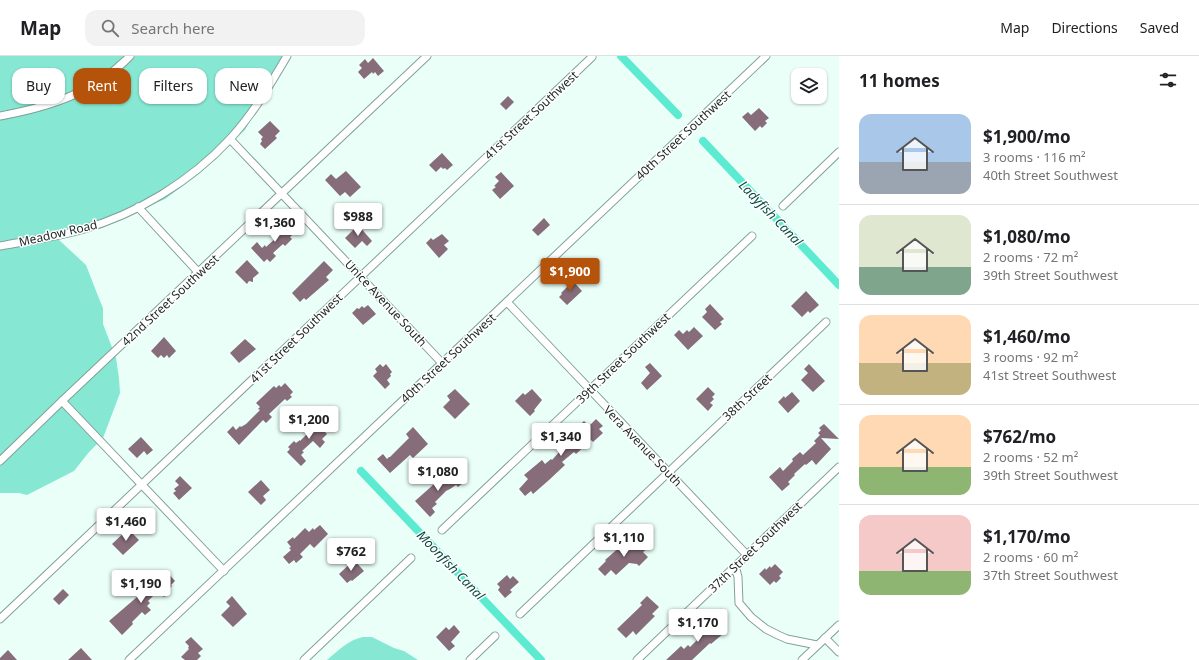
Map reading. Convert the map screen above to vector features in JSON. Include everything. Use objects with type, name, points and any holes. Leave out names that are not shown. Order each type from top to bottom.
[{"type":"street","points":[[0,116],[34,109],[68,98],[101,80],[130,56]]},
{"type":"street","name":"Meadow Road","points":[[0,246],[80,230],[100,224],[138,207],[163,193],[190,174],[230,139],[261,99],[287,56]]},
{"type":"street","name":"42nd Street Southwest","points":[[0,461],[427,56]]},
{"type":"street","name":"40th Street Southwest","points":[[130,660],[766,56]]},
{"type":"street","name":"41st Street Southwest","points":[[0,619],[592,57]]},
{"type":"street","name":"Unice Avenue South","points":[[230,139],[442,363]]},
{"type":"street","points":[[783,206],[839,152]]},
{"type":"street","points":[[138,207],[199,273]]},
{"type":"street","name":"39th Street Southwest","points":[[442,530],[752,236]]},
{"type":"street","name":"Vera Avenue South","points":[[507,302],[747,555]]},
{"type":"street","name":"38th Street","points":[[520,614],[826,322]]},
{"type":"street","points":[[62,401],[224,570]]},
{"type":"street","name":"37th Street Southwest","points":[[637,660],[839,467]]},
{"type":"street","points":[[304,660],[411,558]]},
{"type":"street","points":[[735,566],[738,577],[739,603],[751,617],[766,629],[783,637],[817,646]]},
{"type":"street","points":[[802,660],[839,625]]},
{"type":"street","points":[[470,660],[495,636]]},
{"type":"street","points":[[825,638],[839,652]]},
{"type":"green space","points":[[0,56],[286,56],[272,81],[272,68],[215,68],[215,104],[259,104],[245,130],[199,174],[165,199],[124,217],[58,239],[86,265],[103,308],[103,324],[116,358],[120,393],[103,438],[89,452],[74,471],[27,495],[19,493],[0,493]]},
{"type":"green space","points":[[363,637],[372,637],[394,648],[404,651],[418,660],[327,660],[348,643]]},
{"type":"building","points":[[373,58],[384,71],[378,76],[375,72],[373,74],[372,72],[364,79],[358,72],[362,68],[359,65],[365,59],[368,63]]},
{"type":"building","points":[[508,96],[514,102],[506,110],[500,104]]},
{"type":"building","points":[[759,108],[769,118],[765,121],[767,123],[762,128],[760,126],[755,131],[742,117],[748,112],[751,115]]},
{"type":"building","points":[[270,121],[280,131],[275,136],[277,138],[265,149],[260,144],[263,137],[258,132]]},
{"type":"building","points":[[442,153],[453,165],[447,170],[441,167],[436,172],[429,165]]},
{"type":"building","points":[[346,171],[361,187],[350,197],[345,192],[340,196],[325,180],[331,174],[336,179]]},
{"type":"building","points":[[501,172],[514,186],[500,199],[492,190],[496,187],[494,186],[499,181],[495,177]]},
{"type":"building","points":[[544,218],[550,225],[538,236],[532,230]]},
{"type":"building","points":[[288,223],[295,232],[290,237],[292,239],[285,246],[283,244],[273,253],[276,256],[270,262],[267,259],[264,262],[251,248],[257,242],[262,248],[265,245],[266,247],[277,237],[272,232],[277,227],[279,229]]},
{"type":"building","points":[[358,225],[372,241],[367,246],[362,241],[355,248],[345,238]]},
{"type":"building","points":[[442,234],[449,241],[444,245],[448,249],[439,258],[426,243],[431,238],[433,240]]},
{"type":"building","points":[[247,260],[259,273],[253,278],[253,282],[249,281],[247,284],[235,272]]},
{"type":"building","points":[[324,261],[333,270],[326,277],[329,280],[306,300],[304,298],[300,302],[292,293]]},
{"type":"building","points":[[571,279],[582,291],[567,305],[559,297],[568,286],[566,284]]},
{"type":"building","points":[[806,291],[819,305],[810,313],[808,311],[802,317],[791,306]]},
{"type":"building","points":[[710,304],[724,319],[720,322],[722,324],[715,330],[702,317],[707,312],[705,309]]},
{"type":"building","points":[[368,305],[376,314],[363,325],[352,313],[357,308],[359,309],[362,306],[364,308]]},
{"type":"building","points":[[694,327],[703,336],[688,350],[674,335],[679,330],[683,334],[687,330],[689,332]]},
{"type":"building","points":[[164,337],[176,351],[169,358],[167,355],[164,358],[161,355],[158,358],[151,351]]},
{"type":"building","points":[[245,339],[256,349],[239,363],[230,353]]},
{"type":"building","points":[[650,363],[662,376],[647,390],[641,383],[650,373],[645,367]]},
{"type":"building","points":[[380,364],[383,367],[386,364],[392,372],[390,374],[391,376],[387,380],[390,384],[385,389],[373,376],[377,372],[375,369]]},
{"type":"building","points":[[809,364],[825,381],[813,392],[801,380],[808,373],[804,369]]},
{"type":"building","points":[[285,383],[293,392],[290,395],[292,397],[287,401],[285,399],[269,414],[272,417],[266,423],[263,420],[239,445],[227,432],[233,426],[236,430],[240,426],[241,427],[246,424],[260,410],[258,409],[260,407],[256,403],[274,386],[276,388],[279,385],[281,387]]},
{"type":"building","points":[[708,387],[715,394],[712,397],[714,399],[710,403],[713,405],[708,411],[696,399]]},
{"type":"building","points":[[455,389],[470,404],[455,419],[443,407],[450,400],[447,396]]},
{"type":"building","points":[[532,389],[542,400],[530,416],[515,401],[523,393],[525,395]]},
{"type":"building","points":[[792,392],[800,401],[788,413],[778,402],[784,396],[785,398]]},
{"type":"building","points":[[313,418],[318,423],[322,420],[329,428],[325,432],[327,434],[322,439],[325,442],[320,448],[313,441],[302,451],[304,452],[301,455],[306,461],[301,466],[287,452],[290,449],[288,447],[294,441],[296,443],[300,441],[309,432],[303,426]]},
{"type":"building","points":[[596,419],[603,426],[599,429],[603,433],[593,442],[591,440],[576,454],[574,452],[562,462],[565,465],[533,494],[531,491],[525,496],[519,489],[528,479],[524,475],[542,460],[545,464],[551,459],[552,460],[571,439],[568,436],[584,421],[589,426]]},
{"type":"building","points":[[824,424],[839,439],[821,438],[831,449],[816,465],[812,460],[806,465],[805,464],[794,474],[795,475],[788,482],[790,484],[782,491],[769,477],[780,467],[783,471],[793,461],[792,459],[800,452],[803,455],[816,443],[814,441],[820,435],[818,433],[821,430],[819,428]]},
{"type":"building","points":[[413,427],[428,444],[413,458],[410,455],[390,473],[377,459],[383,454],[387,459],[390,457],[409,438],[406,434]]},
{"type":"building","points":[[141,437],[153,450],[147,455],[144,451],[137,458],[128,449]]},
{"type":"building","points":[[451,469],[464,482],[458,487],[456,485],[446,491],[435,502],[437,504],[432,508],[435,512],[430,517],[415,501]]},
{"type":"building","points":[[180,476],[192,488],[179,500],[173,493],[176,491],[174,489],[179,485],[175,481]]},
{"type":"building","points":[[261,480],[270,490],[263,496],[266,500],[261,505],[248,492]]},
{"type":"building","points":[[320,525],[328,534],[314,548],[310,544],[300,554],[303,557],[296,563],[294,560],[289,564],[283,557],[291,550],[289,548],[291,547],[287,542],[293,537],[294,539],[305,528],[309,532],[313,528],[314,530]]},
{"type":"building","points":[[128,529],[139,540],[123,555],[112,544]]},
{"type":"building","points":[[637,539],[647,549],[643,552],[648,557],[639,566],[637,564],[629,563],[616,575],[611,570],[605,576],[598,569],[606,561],[605,560],[622,545],[625,547],[630,542],[631,543]]},
{"type":"building","points":[[354,560],[364,571],[352,581],[351,580],[347,583],[339,574]]},
{"type":"building","points":[[775,564],[783,572],[779,576],[781,578],[776,583],[774,581],[770,585],[759,574],[765,568],[766,570],[770,566],[771,568]]},
{"type":"building","points":[[167,572],[175,581],[168,590],[170,592],[164,597],[158,591],[148,601],[150,603],[147,606],[151,610],[145,615],[142,612],[122,635],[109,621],[144,591],[146,592]]},
{"type":"building","points":[[507,575],[510,579],[513,576],[519,582],[510,590],[512,592],[505,598],[498,590],[500,587],[497,584]]},
{"type":"building","points":[[63,589],[69,595],[59,605],[53,599]]},
{"type":"building","points":[[232,596],[247,614],[233,627],[221,615],[230,606],[226,602]]},
{"type":"building","points":[[647,596],[659,607],[652,614],[655,616],[636,635],[633,631],[626,638],[617,629],[642,605],[640,603]]},
{"type":"building","points":[[712,621],[724,633],[711,644],[710,643],[692,660],[666,660],[681,646],[684,649],[688,645],[690,647],[701,636],[696,630],[702,625],[705,628]]},
{"type":"building","points":[[454,625],[460,632],[451,642],[455,646],[449,651],[436,637],[446,627],[449,630]]},
{"type":"building","points":[[191,637],[203,649],[198,653],[201,656],[197,660],[185,660],[181,657],[189,649],[189,646],[185,642]]},
{"type":"building","points":[[81,648],[92,660],[68,660]]},
{"type":"building","points":[[8,650],[17,660],[0,660],[0,658]]},
{"type":"waterway","name":"Ladyfish Canal","points":[[621,56],[678,115]]},
{"type":"waterway","name":"Ladyfish Canal","points":[[703,141],[839,285]]},
{"type":"waterway","name":"Moonfish Canal","points":[[361,471],[541,660]]}]
